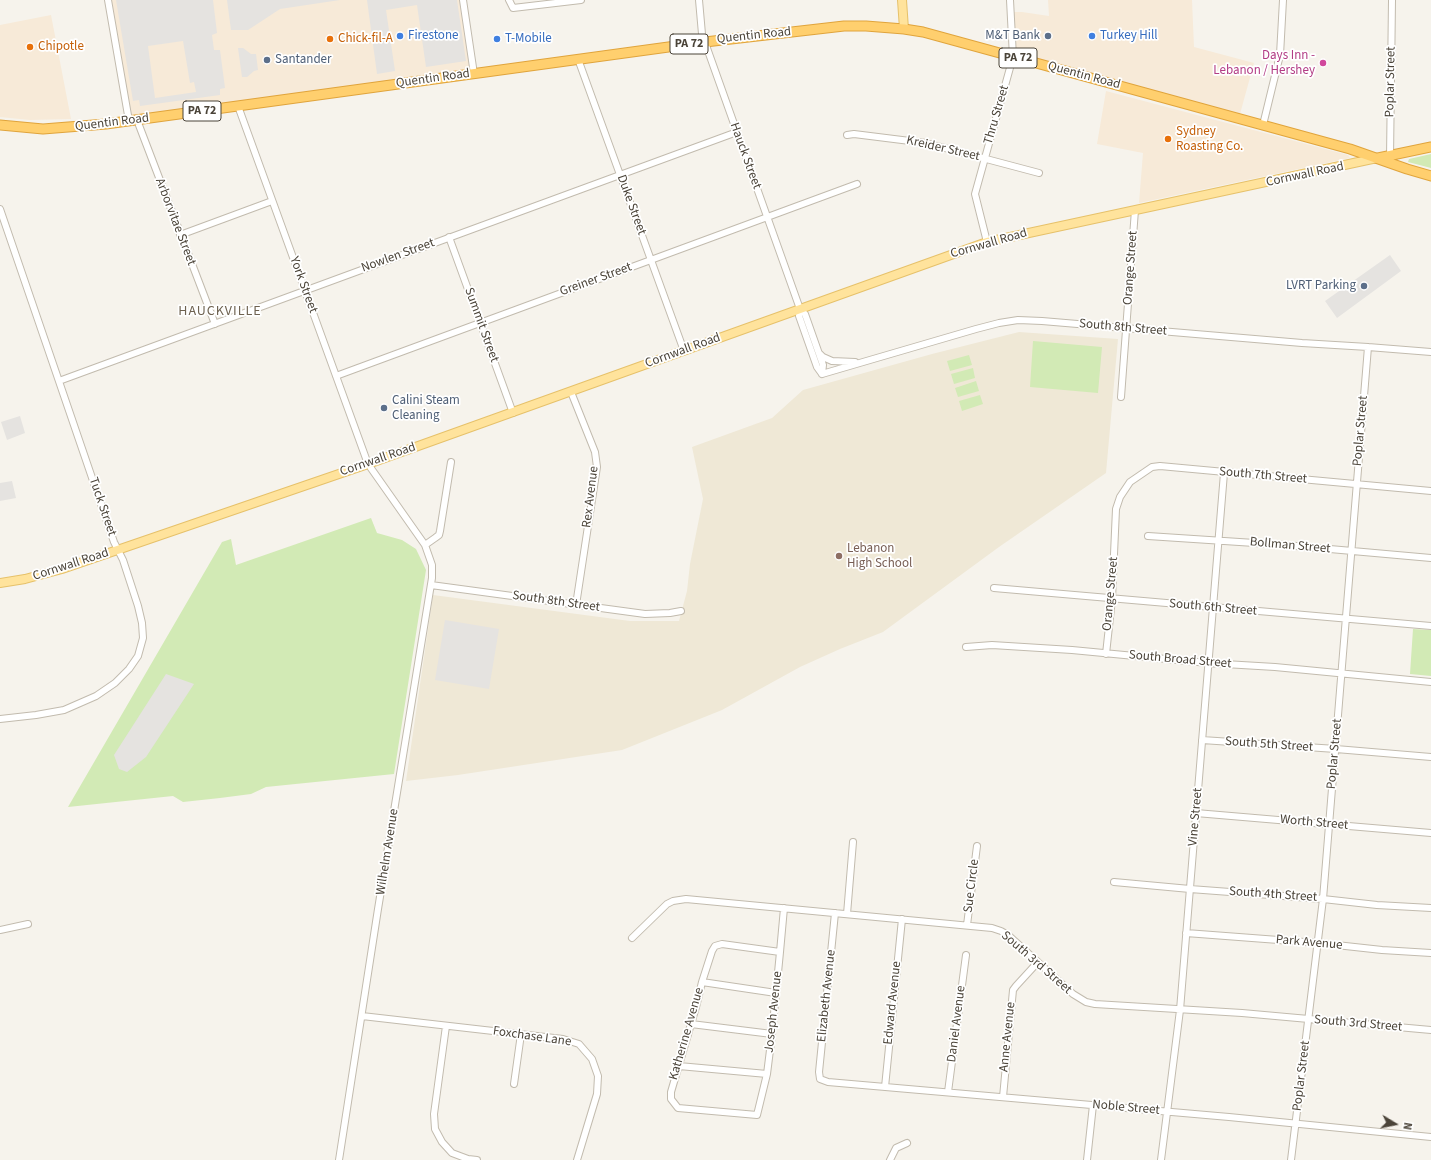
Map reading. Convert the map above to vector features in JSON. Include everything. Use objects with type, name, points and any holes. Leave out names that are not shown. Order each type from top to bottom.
[{"type":"highway","name":"Quentin Road","points":[[0,125],[29,129],[133,121],[705,42],[844,26],[866,26],[923,32],[1350,149],[1377,158]]},
{"type":"highway","points":[[1390,159],[1431,147]]},
{"type":"highway","points":[[1377,158],[1390,159],[1431,176]]},
{"type":"main road","points":[[902,0],[904,29]]},
{"type":"main road","name":"Cornwall Road","points":[[0,583],[48,574],[368,464],[987,242],[1377,158]]},
{"type":"street","name":"Arborvitae Street","points":[[108,0],[133,121],[180,235],[214,324]]},
{"type":"street","points":[[463,0],[474,74]]},
{"type":"street","points":[[509,0],[513,8],[581,0]]},
{"type":"street","name":"Hauck Street","points":[[699,0],[702,34],[800,309],[805,314],[822,365],[822,374]]},
{"type":"street","name":"Thru Street","points":[[987,242],[975,194],[1013,57],[1010,0]]},
{"type":"street","points":[[1263,125],[1280,55],[1283,0]]},
{"type":"street","name":"Poplar Street","points":[[1390,159],[1392,0]]},
{"type":"street","name":"Duke Street","points":[[578,59],[684,351]]},
{"type":"street","name":"York Street","points":[[238,106],[368,464]]},
{"type":"street","name":"Nowlen Street","points":[[59,381],[737,132]]},
{"type":"street","name":"Kreider Street","points":[[847,135],[854,134],[926,143],[1039,173]]},
{"type":"street","name":"Greiner Street","points":[[336,376],[857,184]]},
{"type":"street","points":[[180,235],[272,201]]},
{"type":"street","name":"Tuck Street","points":[[0,209],[138,606],[142,623],[143,638],[142,645],[135,662],[115,683],[86,702],[64,710],[0,720]]},
{"type":"street","name":"Orange Street","points":[[1121,397],[1135,210]]},
{"type":"street","name":"Summit Street","points":[[449,238],[513,413]]},
{"type":"street","name":"Hauck Street","points":[[800,309],[799,316],[817,367],[822,374]]},
{"type":"street","name":"South 8th Street","points":[[822,374],[976,329],[1009,321],[1042,321],[1431,352]]},
{"type":"street","name":"Poplar Street","points":[[1291,1160],[1323,899],[1368,347]]},
{"type":"street","points":[[818,353],[832,361],[860,362]]},
{"type":"street","name":"Rex Avenue","points":[[571,392],[594,452],[597,467],[576,604]]},
{"type":"street","points":[[425,545],[439,535],[451,462]]},
{"type":"street","name":"Wilhelm Avenue","points":[[339,1160],[431,585],[432,565],[425,545],[368,464]]},
{"type":"street","name":"South 7th Street","points":[[1116,509],[1120,497],[1130,482],[1152,467],[1160,466],[1431,491]]},
{"type":"street","name":"Vine Street","points":[[1161,1160],[1180,1010],[1224,473]]},
{"type":"street","name":"Orange Street","points":[[1106,654],[1112,599],[1116,509]]},
{"type":"street","name":"Bollman Street","points":[[1148,536],[1431,558]]},
{"type":"street","name":"South 8th Street","points":[[431,585],[645,614],[662,614],[681,611]]},
{"type":"street","name":"South 6th Street","points":[[994,588],[1346,620],[1431,626]]},
{"type":"street","name":"South Broad Street","points":[[966,647],[992,645],[1275,667],[1431,682]]},
{"type":"street","name":"South 5th Street","points":[[1202,740],[1431,757]]},
{"type":"street","name":"Worth Street","points":[[1196,813],[1431,833]]},
{"type":"street","points":[[846,914],[853,842]]},
{"type":"street","name":"Sue Circle","points":[[967,926],[977,846]]},
{"type":"street","name":"South 4th Street","points":[[1114,882],[1323,899],[1377,905],[1431,908]]},
{"type":"street","name":"South 3rd Street","points":[[632,938],[661,908],[679,899],[992,928],[1008,935],[1073,994],[1086,1002],[1095,1004],[1309,1019],[1431,1030]]},
{"type":"street","name":"Joseph Avenue","points":[[757,1115],[767,1074],[784,908]]},
{"type":"street","name":"Elizabeth Avenue","points":[[820,1079],[818,1072],[835,913]]},
{"type":"street","name":"Edward Avenue","points":[[885,1087],[902,919]]},
{"type":"street","points":[[0,930],[28,924]]},
{"type":"street","name":"Park Avenue","points":[[1186,933],[1431,953]]},
{"type":"street","name":"Katherine Avenue","points":[[757,1115],[678,1108],[671,1099],[671,1092],[702,982],[715,946],[722,944],[780,952]]},
{"type":"street","name":"Daniel Avenue","points":[[948,1092],[966,955]]},
{"type":"street","name":"Anne Avenue","points":[[1003,1097],[1013,990],[1038,962]]},
{"type":"street","points":[[702,982],[776,993]]},
{"type":"street","name":"Foxchase Lane","points":[[362,1016],[563,1039],[578,1044],[592,1059],[598,1076],[597,1094],[577,1160]]},
{"type":"street","points":[[691,1024],[772,1034]]},
{"type":"street","points":[[446,1026],[434,1114],[435,1129],[442,1142],[452,1153],[468,1159],[477,1160]]},
{"type":"street","points":[[514,1084],[521,1034]]},
{"type":"street","points":[[679,1066],[767,1074]]},
{"type":"street","name":"Noble Street","points":[[820,1079],[828,1082],[1431,1137]]},
{"type":"street","points":[[1087,1160],[1093,1105]]},
{"type":"street","points":[[890,1160],[896,1148],[907,1143]]},
{"type":"shaded area","points":[[108,0],[463,0],[474,74],[129,121]]},
{"type":"shaded area","points":[[116,0],[213,0],[217,33],[212,35],[214,50],[220,50],[225,88],[220,89],[220,95],[140,106],[139,100],[133,101]],"holes":[[[183,41],[190,83],[194,82],[196,92],[155,98],[148,46]]]},
{"type":"shaded area","points":[[227,0],[340,0],[280,9],[248,30],[231,30]]},
{"type":"shaded area","points":[[367,0],[457,0],[466,61],[426,67],[417,5],[386,10],[395,71],[377,74]]},
{"type":"shaded area","points":[[1048,0],[1192,0],[1194,47],[1254,63],[1240,114],[1020,54],[1016,51],[1015,47],[1014,12],[1049,16]]},
{"type":"shaded area","points":[[51,15],[71,119],[30,120],[0,117],[0,25]]},
{"type":"shaded area","points":[[238,48],[243,48],[251,54],[256,54],[258,70],[254,71],[247,77],[242,77]]},
{"type":"shaded area","points":[[1106,91],[1348,155],[1350,158],[1139,203],[1143,153],[1097,144]]},
{"type":"shaded area","name":"LVRT Parking","points":[[1390,255],[1401,271],[1337,318],[1325,301]]},
{"type":"shaded area","name":"Lebanon High School","points":[[1019,332],[1118,339],[1106,473],[999,547],[883,632],[800,667],[722,710],[622,750],[458,775],[406,781],[433,595],[630,621],[679,621],[687,591],[690,564],[703,499],[692,447],[772,418],[803,390],[932,354]]},
{"type":"shaded area","points":[[20,416],[25,433],[7,440],[1,422]]},
{"type":"shaded area","points":[[12,481],[16,498],[0,501],[0,483]]},
{"type":"shaded area","points":[[445,620],[499,629],[489,689],[435,680]]},
{"type":"shaded area","points":[[166,674],[194,684],[146,757],[127,772],[119,769],[114,755]]},
{"type":"green space","points":[[1431,154],[1431,168],[1408,162],[1409,159]]},
{"type":"green space","points":[[1033,341],[1102,347],[1098,393],[1030,387]]},
{"type":"green space","points":[[969,355],[972,365],[950,371],[947,361]]},
{"type":"green space","points":[[973,368],[975,378],[954,384],[951,374]]},
{"type":"green space","points":[[976,381],[979,391],[958,397],[955,388]]},
{"type":"green space","points":[[980,395],[983,404],[962,411],[959,401]]},
{"type":"green space","points":[[371,518],[377,533],[402,540],[416,549],[426,570],[394,774],[266,787],[251,794],[183,802],[173,796],[68,807],[222,542],[231,539],[236,565]]},
{"type":"green space","points":[[1413,629],[1431,630],[1431,676],[1410,674]]},
{"type":"place","name":"Firestone","points":[[400,36]]},
{"type":"place","name":"M&T Bank","points":[[1048,36]]},
{"type":"place","name":"Turkey Hill","points":[[1092,36]]},
{"type":"place","name":"Chick-fil-A","points":[[330,39]]},
{"type":"place","name":"T-Mobile","points":[[497,39]]},
{"type":"place","name":"Chipotle","points":[[30,47]]},
{"type":"place","name":"Santander","points":[[267,60]]},
{"type":"place","name":"Days Inn - Lebanon / Hershey","points":[[1323,63]]},
{"type":"place","name":"Sydney Roasting Co.","points":[[1168,139]]},
{"type":"place","name":"LVRT Parking","points":[[1364,286]]},
{"type":"place","name":"Calini Steam Cleaning","points":[[384,408]]},
{"type":"place","name":"Lebanon High School","points":[[839,556]]},
{"type":"district","name":"HAUCKVILLE","points":[[220,312]]}]
